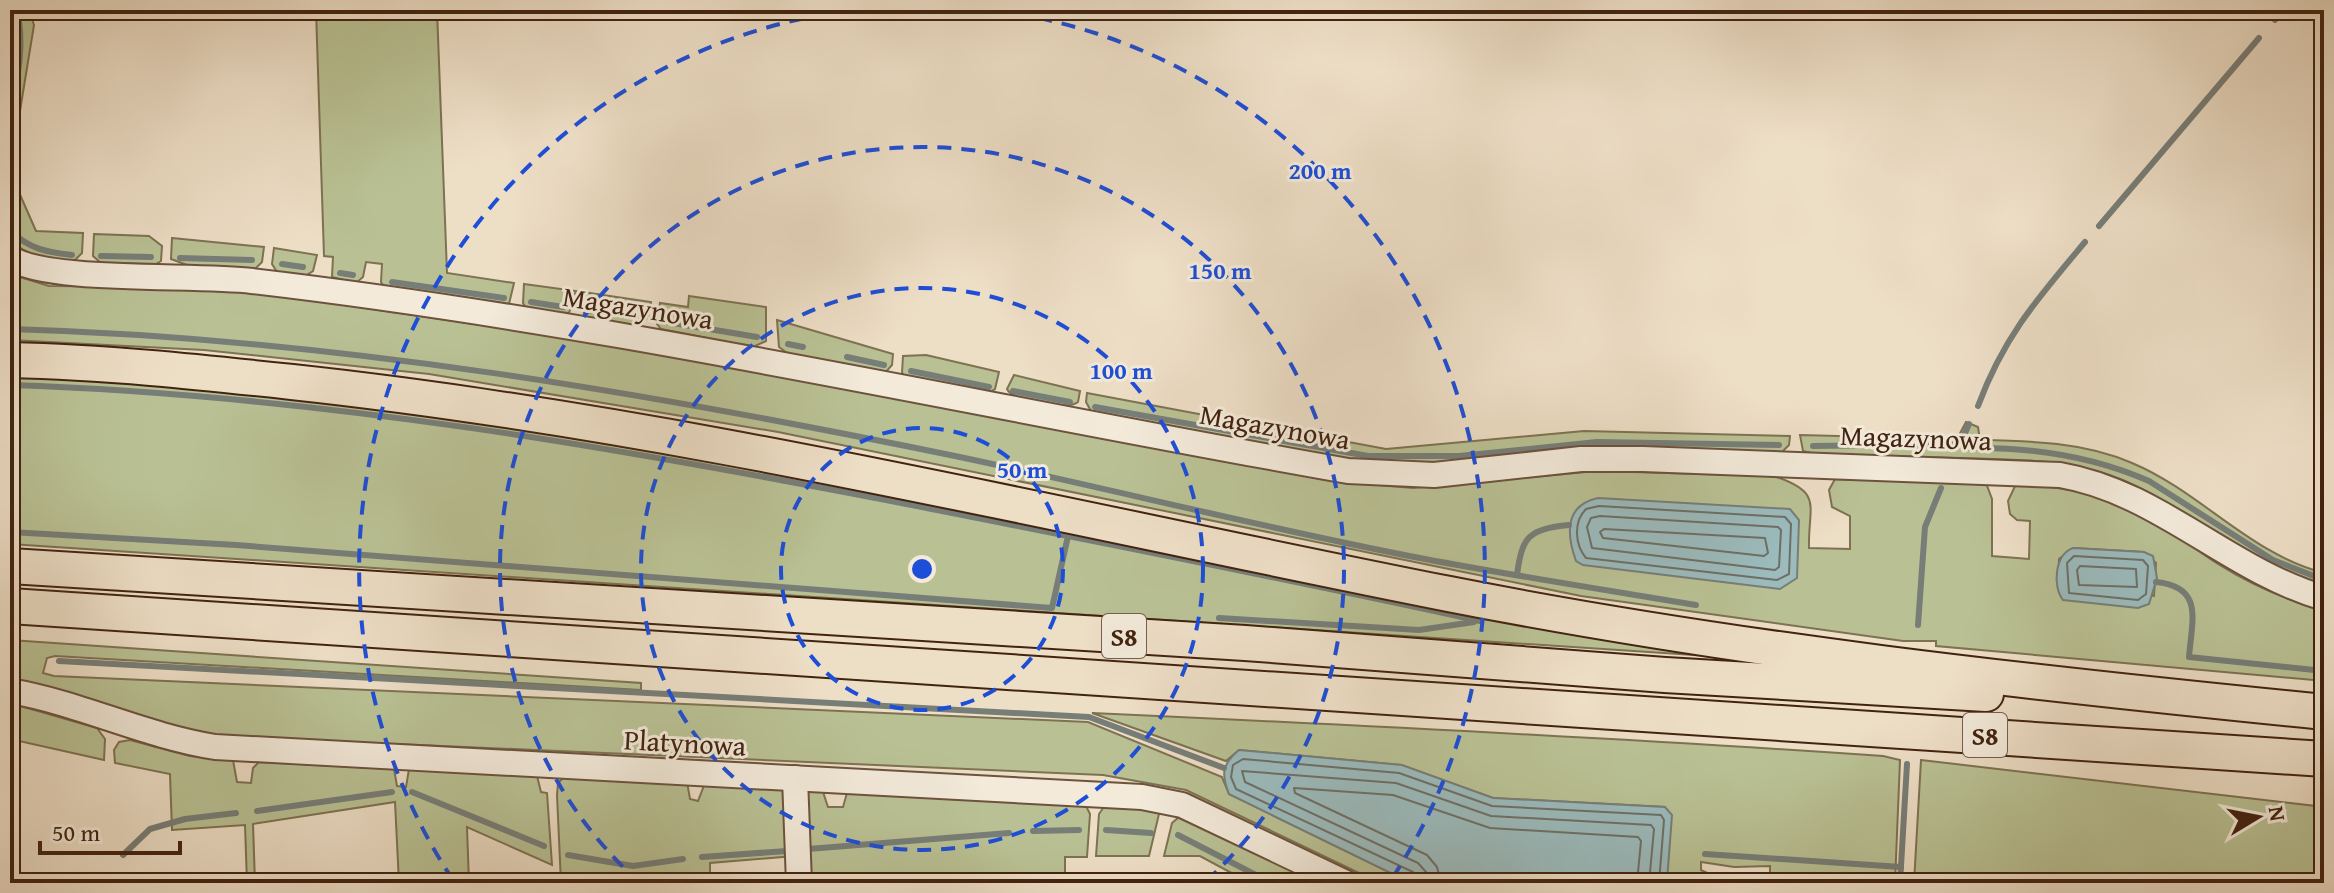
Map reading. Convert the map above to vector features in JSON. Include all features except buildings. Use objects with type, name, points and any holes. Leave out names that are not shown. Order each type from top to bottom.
[{"type":"highway","points":[[10,360],[215,374],[392,393],[564,418],[738,448],[1581,618],[1842,657],[2238,704]]},
{"type":"highway","name":"S8","points":[[10,566],[1245,643],[1949,693],[2238,704],[2324,712]]},
{"type":"highway","name":"S8","points":[[10,606],[85,614],[698,649],[2324,759]]},
{"type":"highway","points":[[10,613],[85,614]]},
{"type":"street","name":"Magazynowa","points":[[10,258],[44,272],[210,276],[531,320],[693,346],[1348,471],[1434,475],[1581,459],[1643,459],[2060,475],[2115,489],[2165,513],[2251,569],[2282,584],[2324,598]]},
{"type":"street","name":"Platynowa","points":[[10,691],[42,697],[161,736],[215,747],[1094,792],[1182,805],[1346,883]]},
{"type":"street","points":[[795,778],[799,883]]},
{"type":"green space","points":[[10,10],[29,10],[34,25],[10,172]]},
{"type":"green space","points":[[316,10],[437,10],[447,273],[514,283],[509,304],[501,306],[385,288],[381,282],[382,264],[366,262],[363,277],[356,283],[332,277],[333,257],[324,256]]},
{"type":"green space","points":[[10,172],[36,231],[83,233],[82,253],[74,261],[36,257],[10,242]]},
{"type":"green space","points":[[94,234],[149,236],[162,246],[161,261],[156,264],[101,263],[93,256]]},
{"type":"green space","points":[[172,238],[264,247],[262,262],[254,270],[187,265],[171,259]]},
{"type":"green space","points":[[274,248],[317,255],[313,271],[305,276],[277,272],[272,264]]},
{"type":"green space","points":[[10,274],[49,286],[204,287],[270,294],[632,347],[1332,481],[1413,488],[1597,471],[1774,476],[1790,482],[1807,495],[1811,510],[1809,548],[1850,549],[1850,516],[1832,507],[1829,490],[1835,479],[1986,483],[1992,499],[1992,556],[2029,559],[2030,521],[2017,520],[2010,514],[2008,501],[2016,484],[2052,487],[2089,494],[2141,513],[2243,579],[2282,597],[2324,610],[2324,681],[1936,646],[1936,641],[1903,641],[1581,596],[778,432],[429,374],[204,350],[10,340]],"holes":[[[2073,548],[2144,552],[2156,563],[2154,596],[2058,585],[2059,559]]]},
{"type":"green space","points":[[524,284],[576,291],[569,313],[527,310],[523,303]]},
{"type":"green space","points":[[583,292],[651,302],[648,318],[637,326],[584,317]]},
{"type":"green space","points":[[689,296],[766,307],[766,341],[753,347],[661,329],[657,324],[660,303],[688,307]]},
{"type":"green space","points":[[777,320],[893,354],[892,365],[885,373],[787,353],[779,347]]},
{"type":"green space","points":[[926,355],[999,372],[995,389],[990,392],[902,373],[903,356]]},
{"type":"green space","points":[[10,373],[136,379],[588,434],[1724,657],[10,544]]},
{"type":"green space","points":[[1014,375],[1080,391],[1078,402],[1052,405],[1019,397],[1007,389]]},
{"type":"green space","points":[[1087,393],[1386,449],[1584,431],[1790,436],[1789,445],[1781,453],[1448,464],[1358,461],[1091,411],[1086,402]]},
{"type":"green space","points":[[1966,422],[1978,427],[1980,440],[2076,447],[2132,463],[2181,490],[2272,552],[2324,573],[2324,587],[2270,564],[2176,507],[2106,473],[2066,464],[2025,460],[1816,454],[1803,451],[1800,435],[1957,439]]},
{"type":"green space","points":[[10,640],[641,683],[641,690],[55,656],[47,658],[43,673],[54,676],[1088,722],[1222,777],[1229,794],[1401,878],[1476,883],[1380,883],[1186,790],[1103,775],[216,736],[153,723],[41,685],[10,681]]},
{"type":"green space","points":[[10,703],[97,728],[105,739],[104,760],[10,739]]},
{"type":"green space","points":[[1092,713],[1488,732],[1883,756],[1900,760],[1895,883],[1756,883],[1770,875],[1770,866],[1734,867],[1701,862],[1701,870],[1728,883],[1665,883],[1665,807],[1493,798],[1401,765],[1239,750],[1226,761]]},
{"type":"green space","points":[[130,740],[190,756],[233,760],[237,782],[251,783],[253,768],[259,762],[394,769],[397,786],[406,787],[409,769],[537,776],[541,792],[547,793],[552,865],[467,827],[469,883],[399,883],[395,802],[253,824],[255,883],[247,883],[245,825],[172,830],[170,774],[115,763],[114,750],[119,742]]},
{"type":"green space","points":[[1921,760],[2324,807],[2324,883],[1914,883]]},
{"type":"green space","points":[[564,777],[687,782],[690,799],[698,801],[705,783],[780,787],[786,791],[794,856],[710,863],[710,883],[561,883],[557,795],[558,783]]},
{"type":"green space","points":[[809,788],[822,789],[828,807],[843,807],[847,793],[1085,804],[1090,814],[1087,857],[1065,857],[1065,883],[805,883],[805,797]]},
{"type":"green space","points":[[1106,804],[1154,810],[1159,814],[1149,856],[1096,856],[1099,814]]},
{"type":"green space","points":[[1179,817],[1324,883],[1250,883],[1200,856],[1164,856],[1172,823]]},
{"type":"water","points":[[1598,498],[1790,509],[1799,520],[1797,578],[1780,589],[1583,565],[1576,561],[1573,551],[1571,522],[1579,507]]},
{"type":"water","points":[[2073,548],[2144,552],[2153,556],[2157,578],[2149,604],[2138,608],[2063,600],[2057,587],[2057,571],[2062,557]]},
{"type":"water","points":[[1239,750],[1402,765],[1493,798],[1665,807],[1672,815],[1667,881],[1476,883],[1401,878],[1229,794],[1225,770],[1229,760]]},
{"type":"waterway","points":[[10,111],[20,48],[17,10]]},
{"type":"waterway","points":[[2275,20],[2283,10]]},
{"type":"waterway","points":[[2099,226],[2259,38]]},
{"type":"waterway","points":[[10,231],[39,249],[72,255]]},
{"type":"waterway","points":[[1978,406],[2011,338],[2037,300],[2085,242]]},
{"type":"waterway","points":[[101,256],[151,257]]},
{"type":"waterway","points":[[180,258],[252,260]]},
{"type":"waterway","points":[[282,264],[303,267]]},
{"type":"waterway","points":[[340,273],[353,275]]},
{"type":"waterway","points":[[392,282],[504,298]]},
{"type":"waterway","points":[[531,302],[563,307]]},
{"type":"waterway","points":[[588,310],[635,316]]},
{"type":"waterway","points":[[667,322],[757,337]]},
{"type":"waterway","points":[[10,329],[129,334],[366,356],[603,390],[955,456],[1425,559],[1696,605]]},
{"type":"waterway","points":[[788,344],[803,347]]},
{"type":"waterway","points":[[847,357],[884,365]]},
{"type":"waterway","points":[[911,371],[989,387]]},
{"type":"waterway","points":[[10,385],[240,400],[354,412],[582,445],[922,507],[1480,621]]},
{"type":"waterway","points":[[1013,391],[1070,402]]},
{"type":"waterway","points":[[1095,407],[1368,456],[1459,456],[1597,442],[1779,445]]},
{"type":"waterway","points":[[1813,446],[1960,444],[1969,424]]},
{"type":"waterway","points":[[1970,448],[2017,449],[2062,455],[2128,472],[2149,481],[2273,560],[2324,580]]},
{"type":"waterway","points":[[1918,625],[1925,527],[1941,488]]},
{"type":"waterway","points":[[1517,575],[1522,551],[1530,537],[1545,529],[1569,525]]},
{"type":"waterway","points":[[10,532],[236,545],[1052,608],[1068,536]]},
{"type":"waterway","points":[[2156,582],[2182,590],[2192,607],[2189,657],[2324,671]]},
{"type":"waterway","points":[[1219,618],[1419,630],[1474,622]]},
{"type":"waterway","points":[[59,661],[1089,717],[1224,768]]},
{"type":"waterway","points":[[1900,883],[1907,764]]},
{"type":"waterway","points":[[257,811],[392,792]]},
{"type":"waterway","points":[[412,792],[544,846]]},
{"type":"waterway","points":[[123,855],[150,829],[185,819],[236,813]]},
{"type":"waterway","points":[[1033,831],[1079,830]]},
{"type":"waterway","points":[[1106,830],[1151,833]]},
{"type":"waterway","points":[[808,849],[1009,833]]},
{"type":"waterway","points":[[1178,835],[1272,883]]},
{"type":"waterway","points":[[702,857],[787,851]]},
{"type":"waterway","points":[[1705,854],[1901,867]]},
{"type":"waterway","points":[[568,855],[633,866],[683,859]]}]
